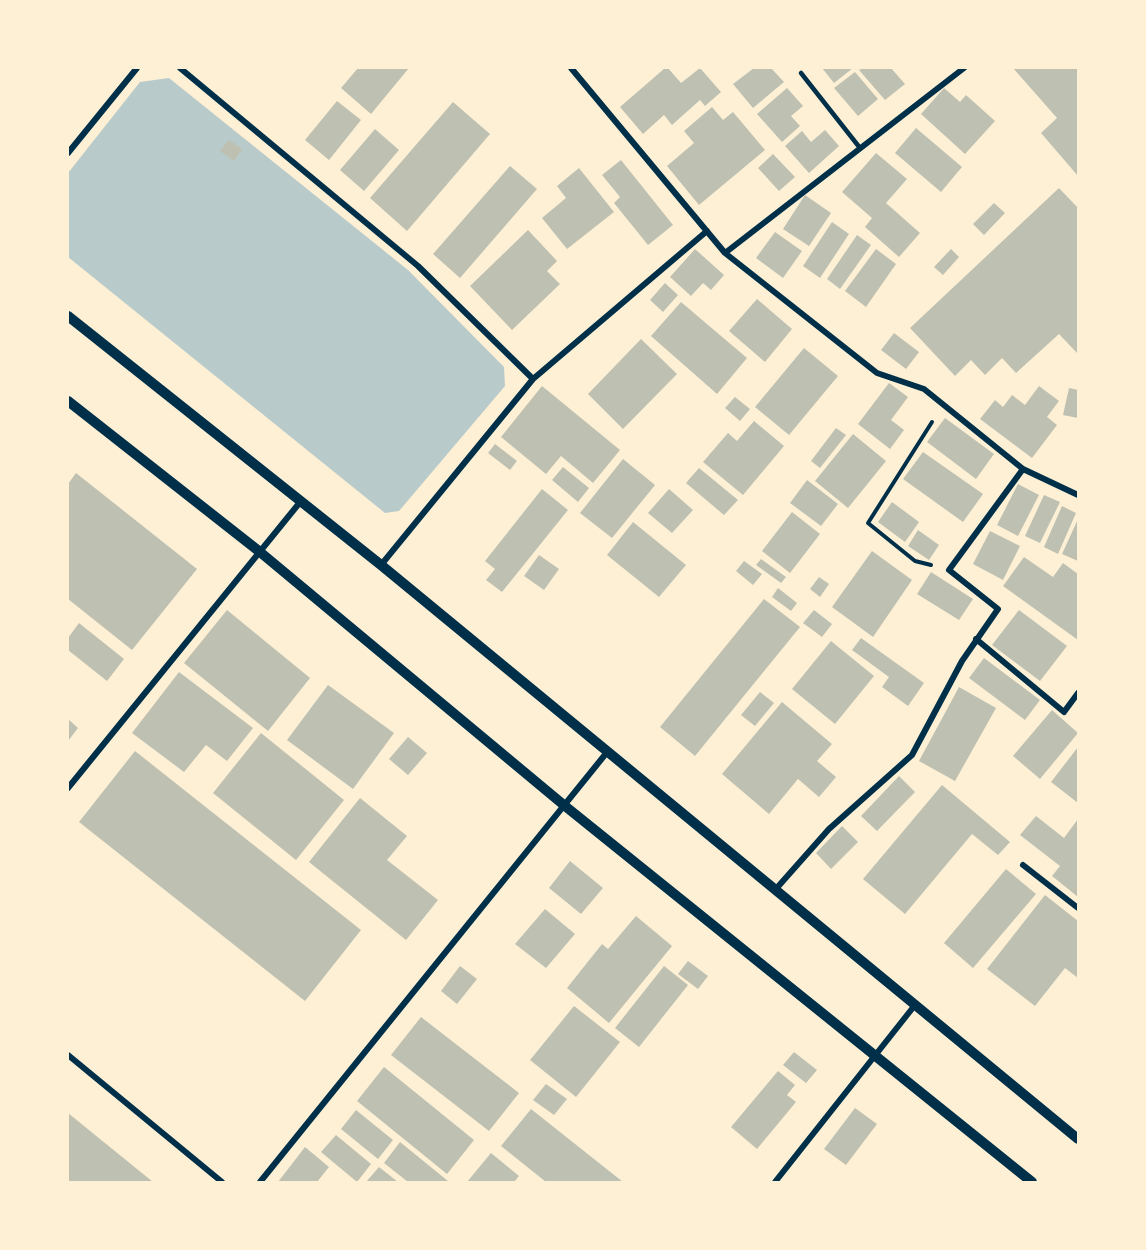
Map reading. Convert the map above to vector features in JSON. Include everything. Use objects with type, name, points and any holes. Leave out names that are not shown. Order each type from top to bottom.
[{"type":"street","points":[[68,153],[137,68]]},
{"type":"street","points":[[180,68],[418,266],[532,379]]},
{"type":"street","points":[[571,68],[724,253],[877,373],[924,389],[1023,469],[1078,495]]},
{"type":"street","points":[[724,253],[964,68]]},
{"type":"street","points":[[381,565],[532,379],[707,231]]},
{"type":"street","points":[[68,316],[381,565],[1078,1139]]},
{"type":"street","points":[[68,401],[260,552],[565,806],[1032,1182]]},
{"type":"street","points":[[775,890],[829,829],[912,755],[962,661],[998,609],[949,570],[1023,469]]},
{"type":"street","points":[[68,788],[301,501]]},
{"type":"street","points":[[976,639],[1064,712],[1078,693]]},
{"type":"street","points":[[260,1182],[608,752]]},
{"type":"street","points":[[1023,866],[1078,908]]},
{"type":"street","points":[[775,1182],[915,1005]]},
{"type":"street","points":[[68,1055],[222,1182]]},
{"type":"lane","points":[[801,73],[860,148]]},
{"type":"path","points":[[944,405],[868,523],[915,561],[949,570]]},
{"type":"shaded area","points":[[169,78],[408,270],[504,367],[505,386],[399,511],[385,513],[68,257],[68,173],[140,82]]},
{"type":"building","points":[[358,68],[409,68],[371,114],[341,88]]},
{"type":"building","points":[[665,68],[668,68],[681,83],[700,68],[721,92],[705,106],[700,100],[672,125],[664,115],[643,134],[620,107]]},
{"type":"building","points":[[754,68],[771,68],[784,82],[753,108],[733,84]]},
{"type":"building","points":[[822,68],[853,68],[834,83]]},
{"type":"building","points":[[891,68],[905,84],[885,100],[859,70]]},
{"type":"building","points":[[1013,68],[1078,68],[1078,176],[1041,133],[1057,118]]},
{"type":"building","points":[[855,72],[878,99],[858,116],[834,88]]},
{"type":"building","points":[[787,88],[803,106],[791,116],[800,126],[782,142],[757,114]]},
{"type":"building","points":[[944,88],[960,102],[966,95],[995,121],[965,154],[921,114]]},
{"type":"building","points":[[337,101],[361,120],[329,160],[305,140]]},
{"type":"building","points":[[453,102],[490,134],[407,231],[370,198]]},
{"type":"building","points":[[712,107],[723,120],[733,112],[765,150],[699,205],[667,166],[694,143],[684,131]]},
{"type":"building","points":[[916,128],[962,167],[941,192],[895,153]]},
{"type":"building","points":[[375,129],[399,150],[364,191],[340,170]]},
{"type":"building","points":[[825,130],[839,146],[809,173],[785,146],[802,131],[811,142]]},
{"type":"building","points":[[229,140],[242,149],[234,161],[220,151]]},
{"type":"building","points":[[876,153],[907,179],[886,203],[920,233],[899,257],[865,227],[872,218],[842,192]]},
{"type":"building","points":[[773,154],[795,177],[779,191],[758,168]]},
{"type":"building","points":[[621,160],[673,225],[648,245],[614,203],[620,197],[602,175]]},
{"type":"building","points":[[510,166],[537,189],[460,278],[433,254]]},
{"type":"building","points":[[579,168],[614,212],[567,249],[542,218],[566,198],[557,186]]},
{"type":"building","points":[[1059,188],[1078,208],[1078,354],[1059,334],[1016,373],[1002,358],[985,375],[971,360],[955,376],[910,328]]},
{"type":"building","points":[[805,195],[831,213],[809,246],[783,229]]},
{"type":"building","points":[[994,203],[1005,213],[984,235],[973,224]]},
{"type":"building","points":[[832,222],[849,234],[820,278],[803,266]]},
{"type":"building","points":[[528,230],[557,261],[547,271],[560,284],[512,330],[470,286]]},
{"type":"building","points":[[775,232],[802,251],[783,278],[756,258]]},
{"type":"building","points":[[857,235],[871,245],[840,289],[827,279]]},
{"type":"building","points":[[695,249],[724,275],[711,290],[703,283],[691,296],[670,277]]},
{"type":"building","points":[[876,249],[896,264],[866,307],[845,291]]},
{"type":"building","points":[[951,249],[959,257],[943,275],[934,267]]},
{"type":"building","points":[[665,283],[678,295],[663,312],[650,300]]},
{"type":"building","points":[[757,299],[792,329],[765,362],[729,331]]},
{"type":"building","points":[[681,302],[747,358],[717,394],[651,336]]},
{"type":"building","points":[[894,333],[919,352],[906,369],[881,350]]},
{"type":"building","points":[[641,339],[677,374],[623,429],[588,394]]},
{"type":"building","points":[[804,348],[838,376],[789,435],[755,407]]},
{"type":"building","points":[[889,383],[908,397],[891,420],[904,430],[890,449],[858,424]]},
{"type":"building","points":[[542,386],[620,450],[593,483],[561,456],[546,474],[501,437]]},
{"type":"building","points":[[1039,386],[1059,401],[1047,417],[1057,425],[1032,458],[980,419],[995,400],[1003,407],[1012,395],[1025,405]]},
{"type":"building","points":[[1069,388],[1078,390],[1078,418],[1063,415]]},
{"type":"building","points":[[735,397],[750,409],[740,421],[725,408]]},
{"type":"building","points":[[945,418],[994,454],[976,479],[927,442]]},
{"type":"building","points":[[754,421],[784,446],[743,495],[703,462],[728,433],[737,441]]},
{"type":"building","points":[[836,428],[846,435],[820,468],[811,461]]},
{"type":"building","points":[[853,434],[886,461],[848,508],[815,481]]},
{"type":"building","points":[[495,444],[517,461],[510,470],[488,453]]},
{"type":"building","points":[[923,452],[983,494],[963,522],[903,479]]},
{"type":"building","points":[[623,459],[655,485],[612,538],[580,513]]},
{"type":"building","points":[[563,467],[589,488],[578,502],[552,480]]},
{"type":"building","points":[[699,468],[738,500],[724,515],[686,483]]},
{"type":"building","points":[[76,473],[197,569],[132,650],[68,599],[68,484]]},
{"type":"building","points":[[807,480],[838,504],[821,526],[790,503]]},
{"type":"building","points":[[1018,484],[1039,495],[1018,536],[997,525]]},
{"type":"building","points":[[542,489],[568,510],[502,592],[486,580],[495,569],[485,561]]},
{"type":"building","points":[[669,489],[693,510],[672,533],[648,513]]},
{"type":"building","points":[[1044,495],[1060,502],[1040,543],[1025,536]]},
{"type":"building","points":[[892,502],[919,522],[905,542],[878,522]]},
{"type":"building","points":[[1062,506],[1076,513],[1058,554],[1044,547]]},
{"type":"building","points":[[792,512],[820,534],[790,573],[762,551]]},
{"type":"building","points":[[1078,519],[1078,561],[1062,554]]},
{"type":"building","points":[[633,522],[686,565],[659,597],[607,555]]},
{"type":"building","points":[[918,530],[939,545],[929,560],[908,546]]},
{"type":"building","points":[[990,531],[1020,546],[1003,580],[973,564]]},
{"type":"building","points":[[872,551],[912,580],[873,637],[832,607]]},
{"type":"building","points":[[539,555],[559,569],[544,590],[524,576]]},
{"type":"building","points":[[1024,557],[1053,577],[1063,563],[1078,574],[1078,640],[1003,586]]},
{"type":"building","points":[[761,559],[786,577],[781,583],[756,565]]},
{"type":"building","points":[[744,561],[762,574],[753,585],[736,571]]},
{"type":"building","points":[[931,572],[973,599],[959,620],[917,594]]},
{"type":"building","points":[[819,577],[829,584],[820,597],[810,589]]},
{"type":"building","points":[[778,588],[797,603],[791,611],[772,597]]},
{"type":"building","points":[[764,599],[800,627],[695,756],[660,727]]},
{"type":"building","points":[[227,610],[310,678],[268,731],[184,663]]},
{"type":"building","points":[[814,610],[832,624],[822,637],[803,623]]},
{"type":"building","points":[[1019,610],[1067,646],[1040,681],[992,645]]},
{"type":"building","points":[[79,623],[124,659],[107,681],[68,650],[68,638]]},
{"type":"building","points":[[861,638],[924,683],[908,706],[882,687],[889,677],[852,650]]},
{"type":"building","points":[[831,641],[874,676],[835,724],[792,689]]},
{"type":"building","points":[[984,658],[1040,700],[1025,720],[969,678]]},
{"type":"building","points":[[179,672],[253,728],[227,761],[206,745],[184,772],[132,733]]},
{"type":"building","points":[[328,685],[394,733],[353,789],[287,740]]},
{"type":"building","points":[[959,687],[996,708],[955,781],[919,761]]},
{"type":"building","points":[[760,692],[774,703],[755,726],[741,715]]},
{"type":"building","points":[[782,702],[832,744],[817,761],[836,777],[819,797],[798,779],[769,814],[722,774]]},
{"type":"building","points":[[1052,710],[1078,733],[1040,779],[1013,756]]},
{"type":"building","points":[[68,719],[78,728],[68,741]]},
{"type":"building","points":[[261,733],[344,800],[296,860],[213,793]]},
{"type":"building","points":[[408,737],[427,753],[408,775],[389,759]]},
{"type":"building","points":[[1078,747],[1078,803],[1051,782]]},
{"type":"building","points":[[135,751],[361,930],[305,1001],[79,822]]},
{"type":"building","points":[[899,776],[915,792],[877,831],[861,816]]},
{"type":"building","points":[[942,785],[1010,842],[998,855],[972,834],[905,914],[863,879]]},
{"type":"building","points":[[360,798],[407,836],[387,860],[438,900],[406,940],[309,862]]},
{"type":"building","points":[[1036,816],[1064,838],[1078,819],[1078,897],[1052,876],[1060,866],[1020,835]]},
{"type":"building","points":[[842,826],[858,842],[831,869],[816,853]]},
{"type":"building","points":[[570,861],[603,888],[581,914],[549,888]]},
{"type":"building","points":[[1006,869],[1036,894],[973,968],[944,943]]},
{"type":"building","points":[[1045,895],[1078,921],[1078,978],[1065,968],[1035,1006],[987,969]]},
{"type":"building","points":[[545,909],[575,934],[546,968],[515,944]]},
{"type":"building","points":[[636,916],[672,946],[609,1023],[567,988],[602,944],[608,949]]},
{"type":"building","points":[[688,961],[708,976],[698,989],[678,974]]},
{"type":"building","points":[[460,966],[477,979],[457,1004],[441,991]]},
{"type":"building","points":[[664,966],[688,985],[639,1047],[615,1028]]},
{"type":"building","points":[[574,1006],[620,1042],[576,1097],[530,1060]]},
{"type":"building","points":[[421,1017],[519,1093],[489,1131],[391,1055]]},
{"type":"building","points":[[794,1052],[817,1070],[806,1083],[783,1065]]},
{"type":"building","points":[[384,1067],[474,1140],[447,1174],[357,1101]]},
{"type":"building","points":[[778,1071],[795,1085],[787,1095],[796,1102],[757,1149],[731,1127]]},
{"type":"building","points":[[546,1084],[567,1099],[554,1115],[533,1100]]},
{"type":"building","points":[[855,1108],[877,1124],[846,1165],[824,1149]]},
{"type":"building","points":[[531,1109],[623,1182],[546,1182],[501,1146]]},
{"type":"building","points":[[356,1110],[393,1140],[378,1159],[341,1129]]},
{"type":"building","points":[[68,1113],[153,1182],[68,1182]]},
{"type":"building","points":[[336,1135],[371,1164],[357,1182],[321,1152]]},
{"type":"building","points":[[400,1142],[448,1181],[408,1182],[384,1163]]},
{"type":"building","points":[[305,1147],[329,1167],[317,1182],[278,1182]]},
{"type":"building","points":[[491,1153],[519,1176],[514,1182],[467,1182]]},
{"type":"building","points":[[379,1167],[398,1182],[366,1182]]}]
